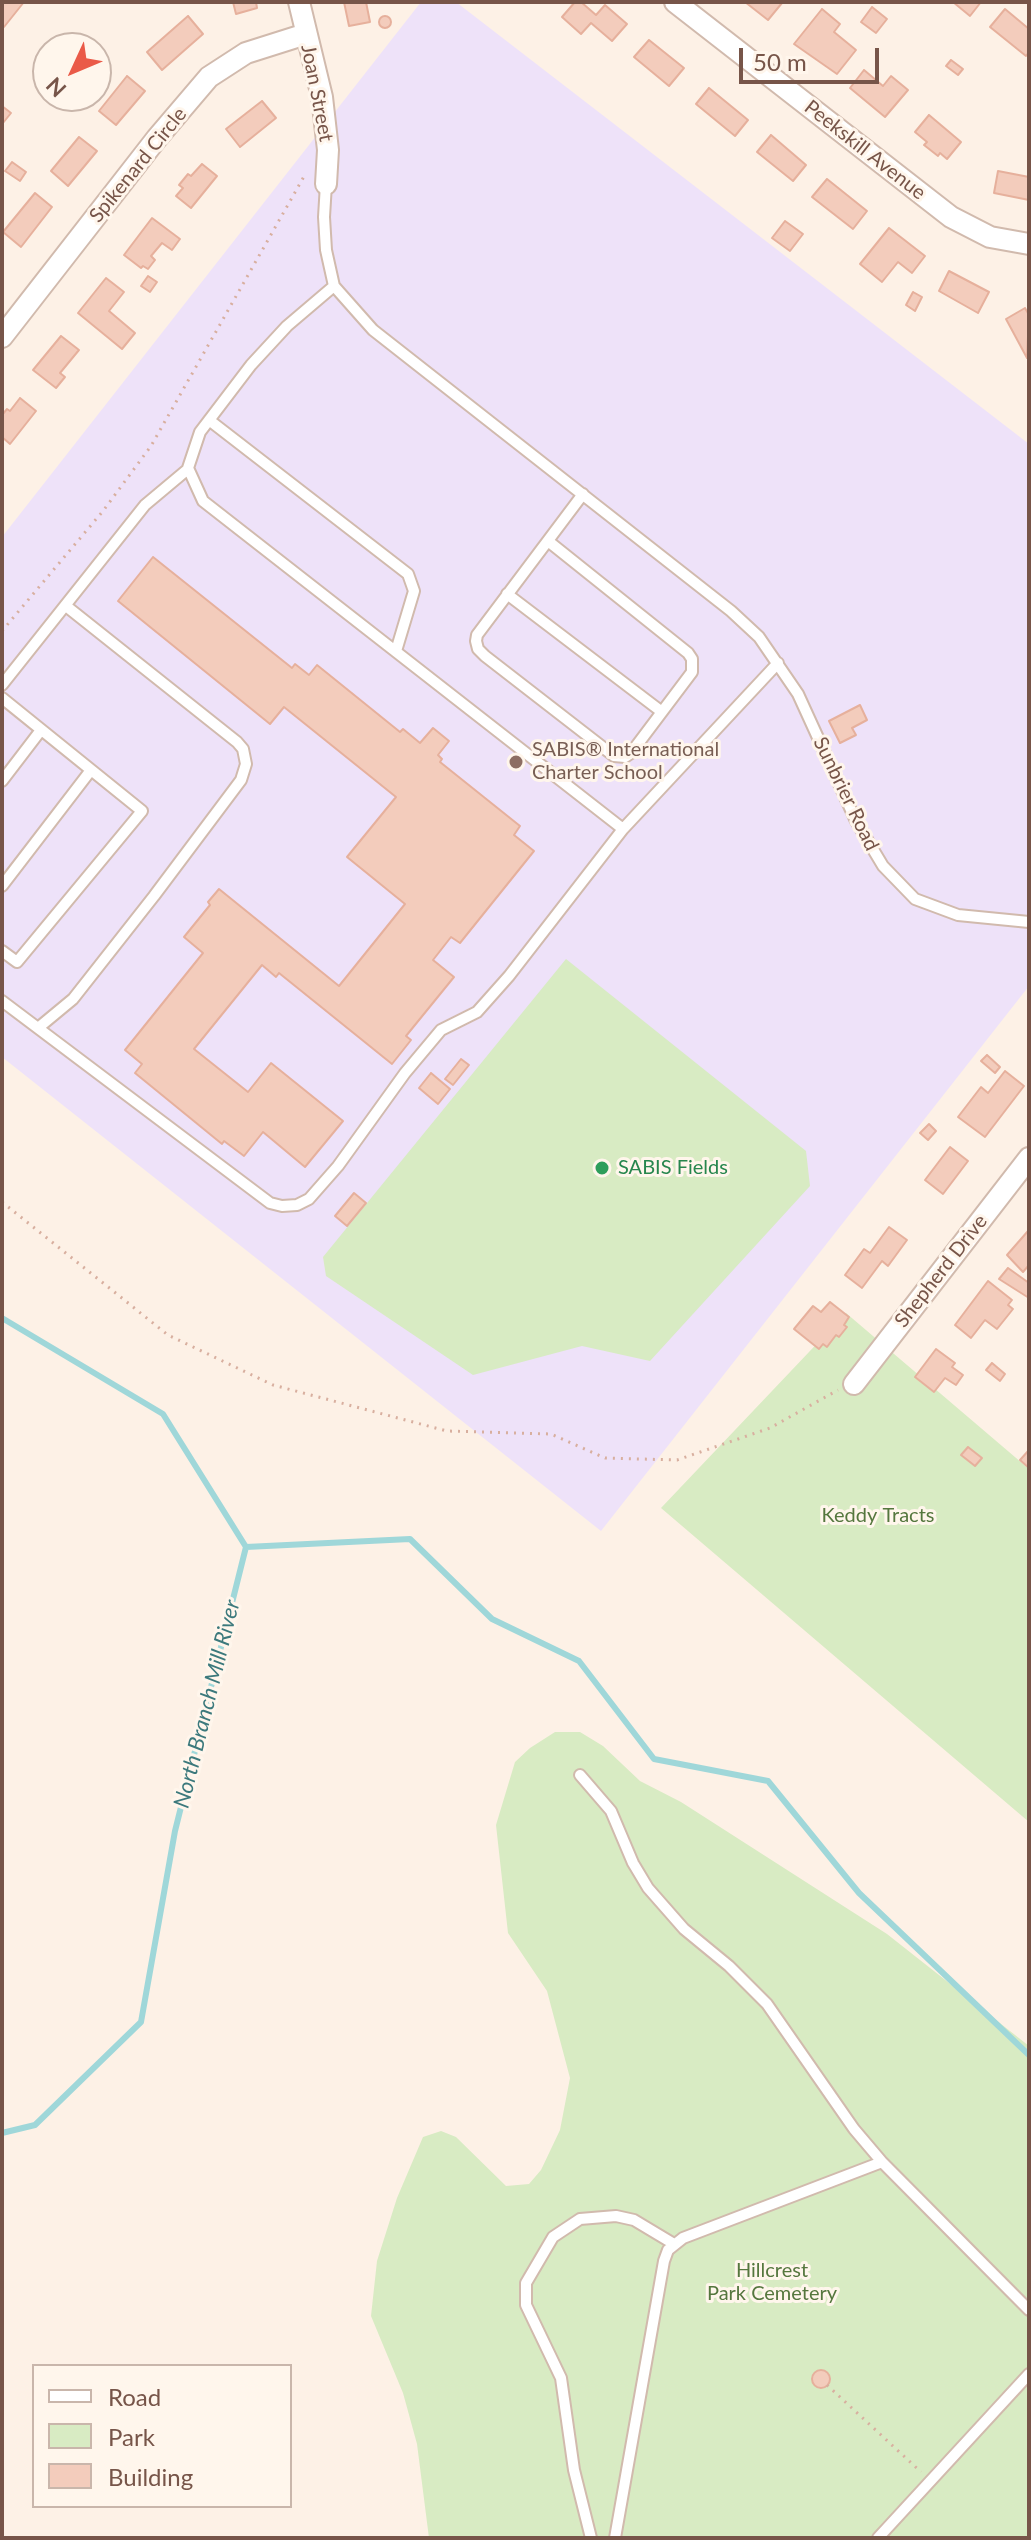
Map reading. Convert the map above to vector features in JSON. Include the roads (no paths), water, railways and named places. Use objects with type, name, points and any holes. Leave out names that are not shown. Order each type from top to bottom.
[{"type":"street","name":"Joan Street","points":[[299,2],[322,97],[328,150],[326,184]]},
{"type":"street","name":"Peekskill Avenue","points":[[675,2],[951,217],[990,237],[1029,244]]},
{"type":"street","name":"Spikenard Circle","points":[[2,337],[157,138],[209,77],[246,53],[306,34]]},
{"type":"street","name":"Shepherd Drive","points":[[854,1384],[1029,1158]]},
{"type":"lane","points":[[2,685],[145,505],[188,469],[200,432],[251,365],[334,286],[326,250],[326,184]]},
{"type":"lane","name":"Sunbrier Road","points":[[334,286],[373,330],[731,611],[759,637],[798,694],[856,821],[883,866],[915,899],[958,915],[1029,922]]},
{"type":"lane","points":[[209,420],[408,574],[414,591],[396,651]]},
{"type":"lane","points":[[188,469],[203,501],[623,829]]},
{"type":"lane","points":[[548,541],[692,659],[692,672],[631,753],[619,758],[478,649],[477,635],[583,494]]},
{"type":"lane","points":[[507,594],[662,712]]},
{"type":"lane","points":[[38,1028],[73,999],[145,908],[241,780],[246,764],[243,749],[237,742],[66,606]]},
{"type":"lane","points":[[2,1001],[270,1203],[297,1205],[309,1199],[338,1166],[405,1073],[441,1030],[477,1012],[509,976],[623,829],[778,663]]},
{"type":"lane","points":[[2,698],[142,811],[17,962],[2,951]]},
{"type":"lane","points":[[2,781],[41,730]]},
{"type":"lane","points":[[2,886],[91,770]]},
{"type":"lane","points":[[580,1775],[611,1811],[633,1863],[648,1888],[684,1929],[729,1966],[767,2004],[854,2129],[882,2162],[1029,2310]]},
{"type":"lane","points":[[615,2538],[664,2261],[674,2244],[882,2162]]},
{"type":"lane","points":[[591,2538],[574,2470],[561,2378],[526,2305],[526,2283],[553,2237],[580,2219],[616,2216],[634,2220],[674,2244]]},
{"type":"lane","points":[[878,2538],[1029,2374]]},
{"type":"waterway","name":"North Branch Mill River","points":[[2,1318],[163,1414],[246,1547],[175,1831],[141,2022],[35,2125],[2,2133]]},
{"type":"waterway","points":[[246,1547],[410,1539],[492,1619],[579,1661],[654,1759],[768,1781],[859,1893],[1029,2055]]},
{"type":"place","name":"SABIS® International Charter School","points":[[516,762]]},
{"type":"place","name":"SABIS Fields","points":[[602,1168]]},
{"type":"park label","name":"Keddy Tracts","points":[[878,1516]]},
{"type":"park label","name":"Hillcrest Park Cemetery","points":[[772,2282]]}]
